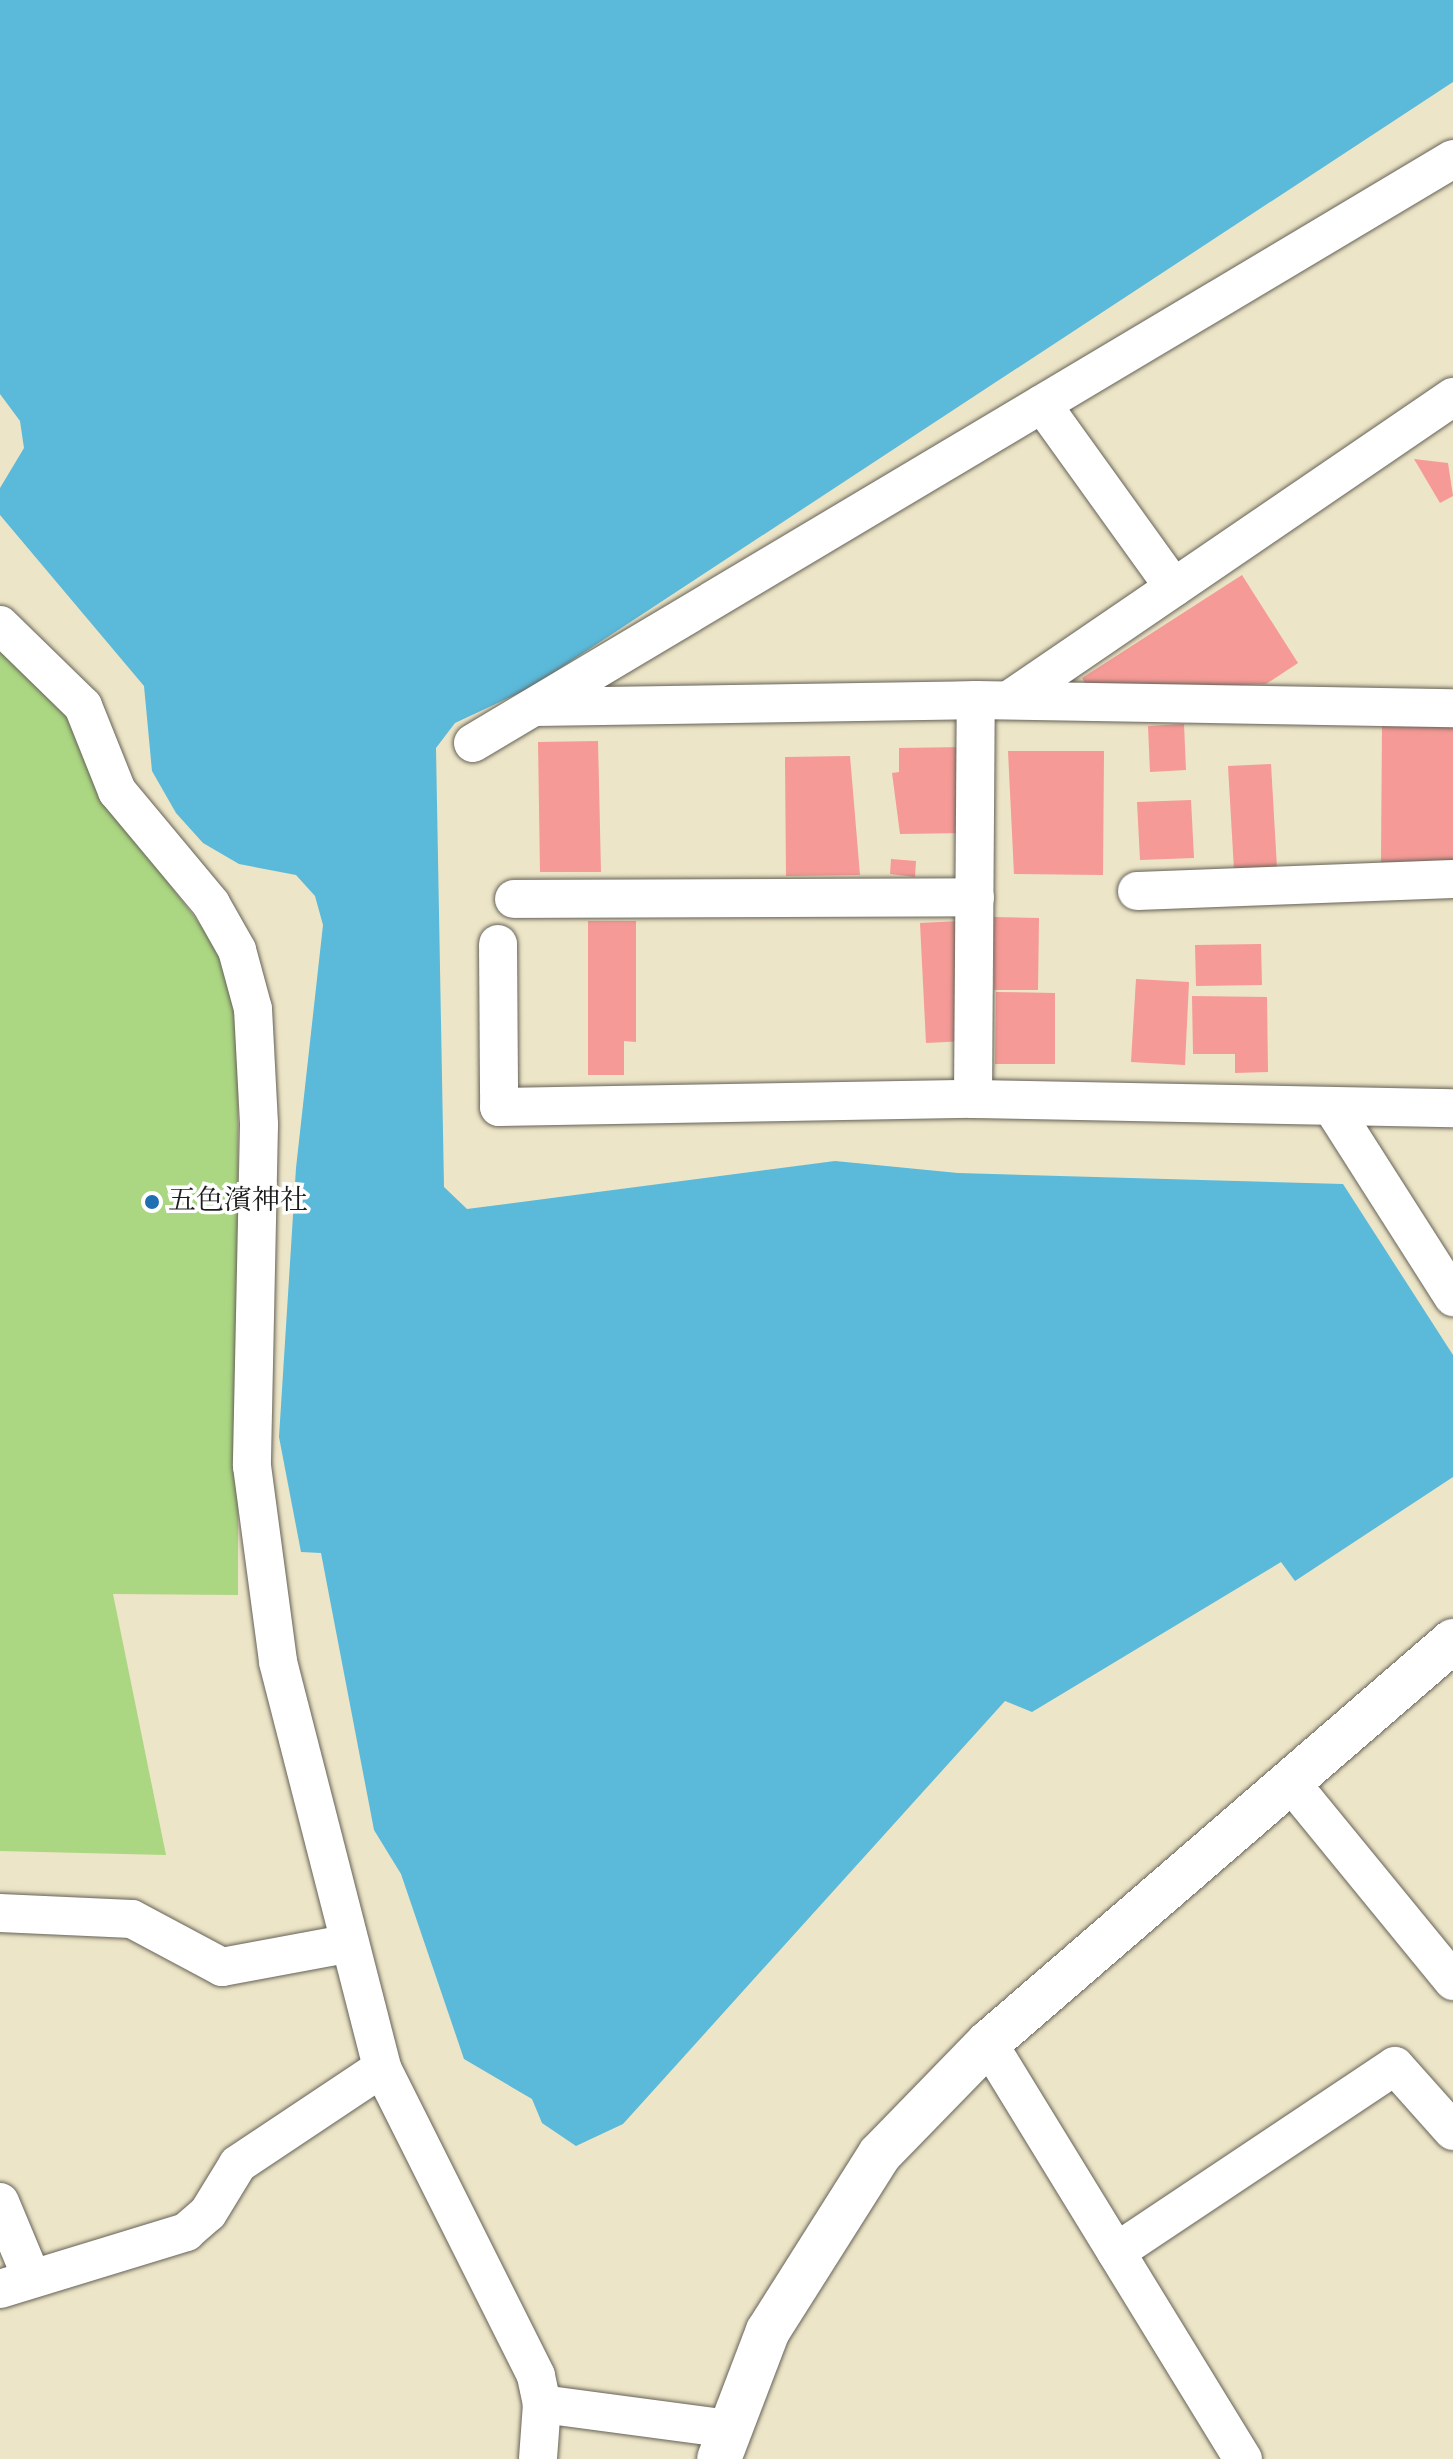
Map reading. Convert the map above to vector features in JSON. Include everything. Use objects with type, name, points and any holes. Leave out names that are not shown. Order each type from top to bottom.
[{"type":"street","points":[[473,743],[1453,159]]},
{"type":"street","points":[[992,700],[1174,588],[1453,397]]},
{"type":"street","points":[[1042,404],[1174,588]]},
{"type":"street","points":[[0,625],[83,706],[117,791],[211,904],[237,950],[253,1009],[259,1125],[252,1466],[278,1662],[346,1944],[382,2068],[536,2376],[542,2404],[538,2459]]},
{"type":"street","points":[[535,707],[992,700],[1453,708]]},
{"type":"street","points":[[973,1099],[975,897],[992,700]]},
{"type":"street","points":[[1137,891],[1453,879]]},
{"type":"street","points":[[514,899],[975,897]]},
{"type":"street","points":[[498,944],[499,1107],[973,1099],[1334,1110],[1453,1108]]},
{"type":"street","points":[[1334,1110],[1453,1297]]},
{"type":"street","points":[[542,2404],[724,2444],[768,2331],[822,2238],[880,2154],[988,2043],[1453,1641]]},
{"type":"street","points":[[1291,1783],[1453,1981]]},
{"type":"street","points":[[0,1913],[132,1919],[222,1967],[346,1944]]},
{"type":"street","points":[[988,2043],[1243,2459]]},
{"type":"street","points":[[1116,2252],[1395,2066],[1453,2131]]},
{"type":"street","points":[[0,2202],[16,2284],[186,2232],[208,2213],[238,2164],[382,2068]]},
{"type":"green space","points":[[0,644],[66,710],[101,795],[219,949],[238,1020],[238,1595],[113,1594],[166,1855],[0,1851]]},
{"type":"water","points":[[0,0],[1453,0],[1453,82],[530,688],[455,723],[436,748],[444,1187],[467,1209],[835,1161],[958,1173],[1343,1184],[1453,1355],[1453,1477],[1295,1581],[1281,1562],[1032,1712],[1005,1701],[623,2124],[576,2146],[542,2123],[532,2099],[464,2059],[401,1874],[374,1830],[321,1553],[301,1552],[279,1437],[296,1168],[323,925],[315,896],[296,875],[239,864],[203,843],[176,813],[152,771],[144,686],[0,515],[0,488],[24,448],[20,421],[0,394]]},
{"type":"building","points":[[1414,459],[1448,463],[1453,496],[1440,503]]},
{"type":"building","points":[[1242,575],[1298,663],[1266,684],[1090,691],[1082,678]]},
{"type":"building","points":[[1184,724],[1186,770],[1150,772],[1148,726]]},
{"type":"building","points":[[1382,726],[1453,727],[1453,863],[1381,862]]},
{"type":"building","points":[[598,741],[601,872],[540,872],[538,742]]},
{"type":"building","points":[[964,747],[966,833],[900,834],[892,773],[899,772],[899,748]]},
{"type":"building","points":[[1008,751],[1104,751],[1103,875],[1014,874]]},
{"type":"building","points":[[850,756],[860,875],[786,876],[785,757]]},
{"type":"building","points":[[1271,764],[1277,868],[1234,870],[1228,766]]},
{"type":"building","points":[[1191,800],[1194,858],[1140,860],[1137,802]]},
{"type":"building","points":[[891,859],[916,861],[915,877],[890,874]]},
{"type":"building","points":[[994,917],[1039,918],[1038,990],[994,990]]},
{"type":"building","points":[[588,921],[636,921],[636,1042],[624,1041],[624,1075],[588,1075]]},
{"type":"building","points":[[960,921],[966,1041],[926,1043],[920,923]]},
{"type":"building","points":[[1261,944],[1262,985],[1196,986],[1195,945]]},
{"type":"building","points":[[1136,979],[1189,982],[1185,1065],[1131,1062]]},
{"type":"building","points":[[996,992],[1055,993],[1055,1064],[995,1064]]},
{"type":"building","points":[[1192,996],[1267,997],[1268,1072],[1235,1073],[1235,1054],[1193,1054]]},
{"type":"place","name":"五色濱神社","points":[[152,1202]]}]
